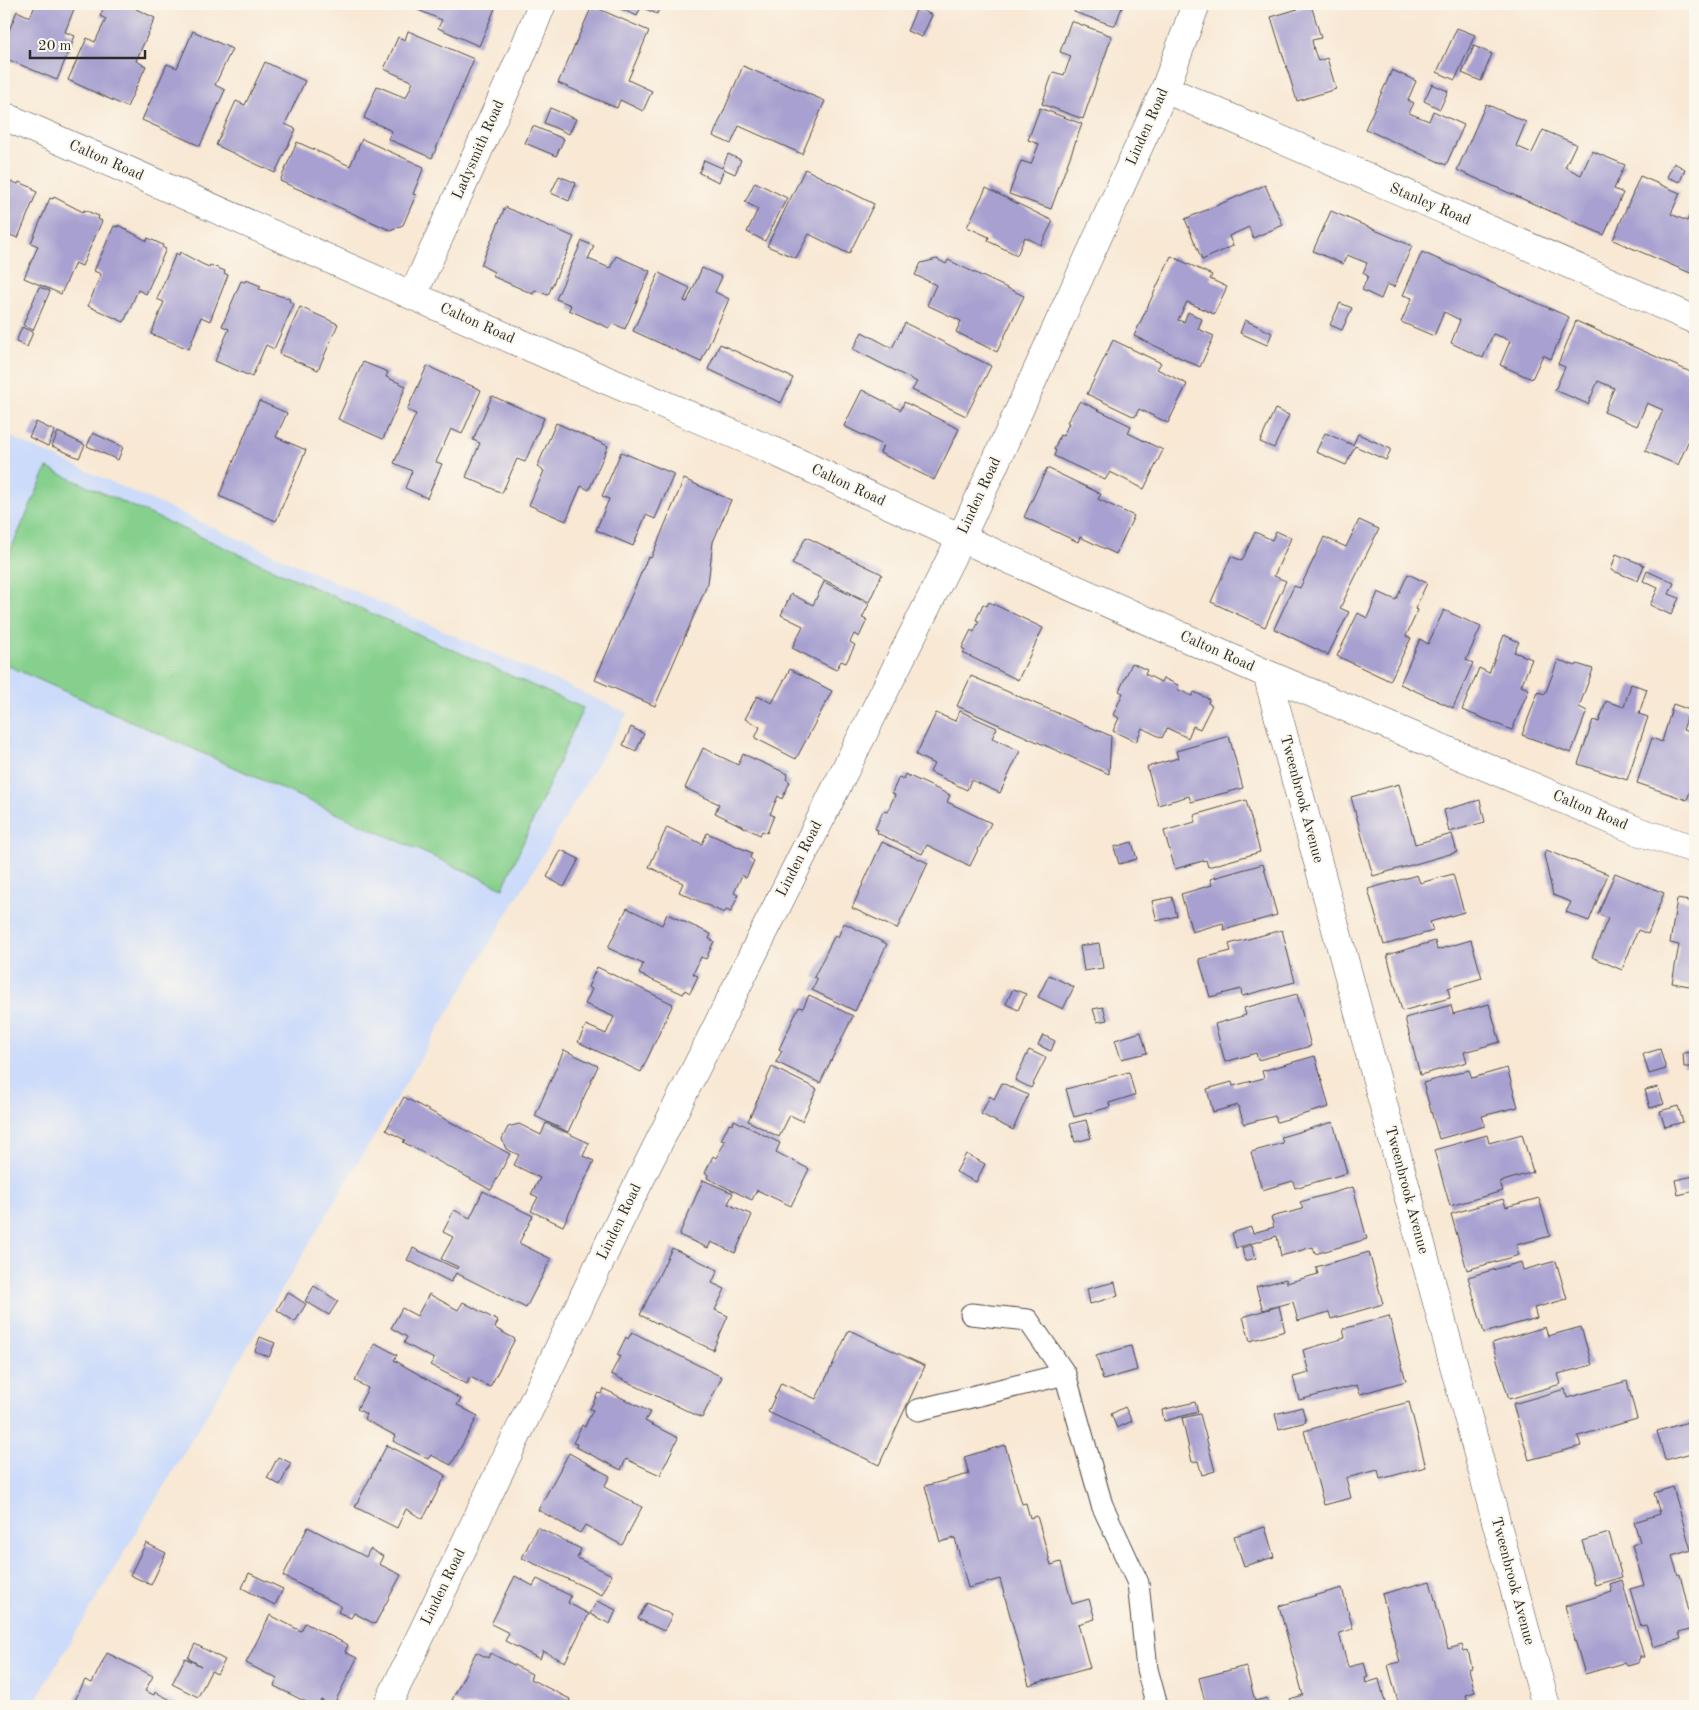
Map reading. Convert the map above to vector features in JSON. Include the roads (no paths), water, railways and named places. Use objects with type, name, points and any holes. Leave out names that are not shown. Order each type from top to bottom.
[{"type":"street","name":"Ladysmith Road","points":[[413,295],[522,54],[542,4]]},
{"type":"street","name":"Linden Road","points":[[387,1706],[626,1208],[961,538],[1165,89],[1196,4]]},
{"type":"street","name":"Stanley Road","points":[[1165,89],[1388,187],[1560,259],[1695,320]]},
{"type":"street","name":"Calton Road","points":[[4,116],[769,449],[961,538],[1267,674],[1640,832],[1695,849]]},
{"type":"street","name":"Tweenbrook Avenue","points":[[1267,674],[1546,1706]]},
{"type":"lane","points":[[971,1314],[1028,1320],[1065,1374],[1102,1505],[1138,1583],[1147,1669],[1157,1706]]},
{"type":"lane","points":[[918,1410],[1065,1374]]}]
